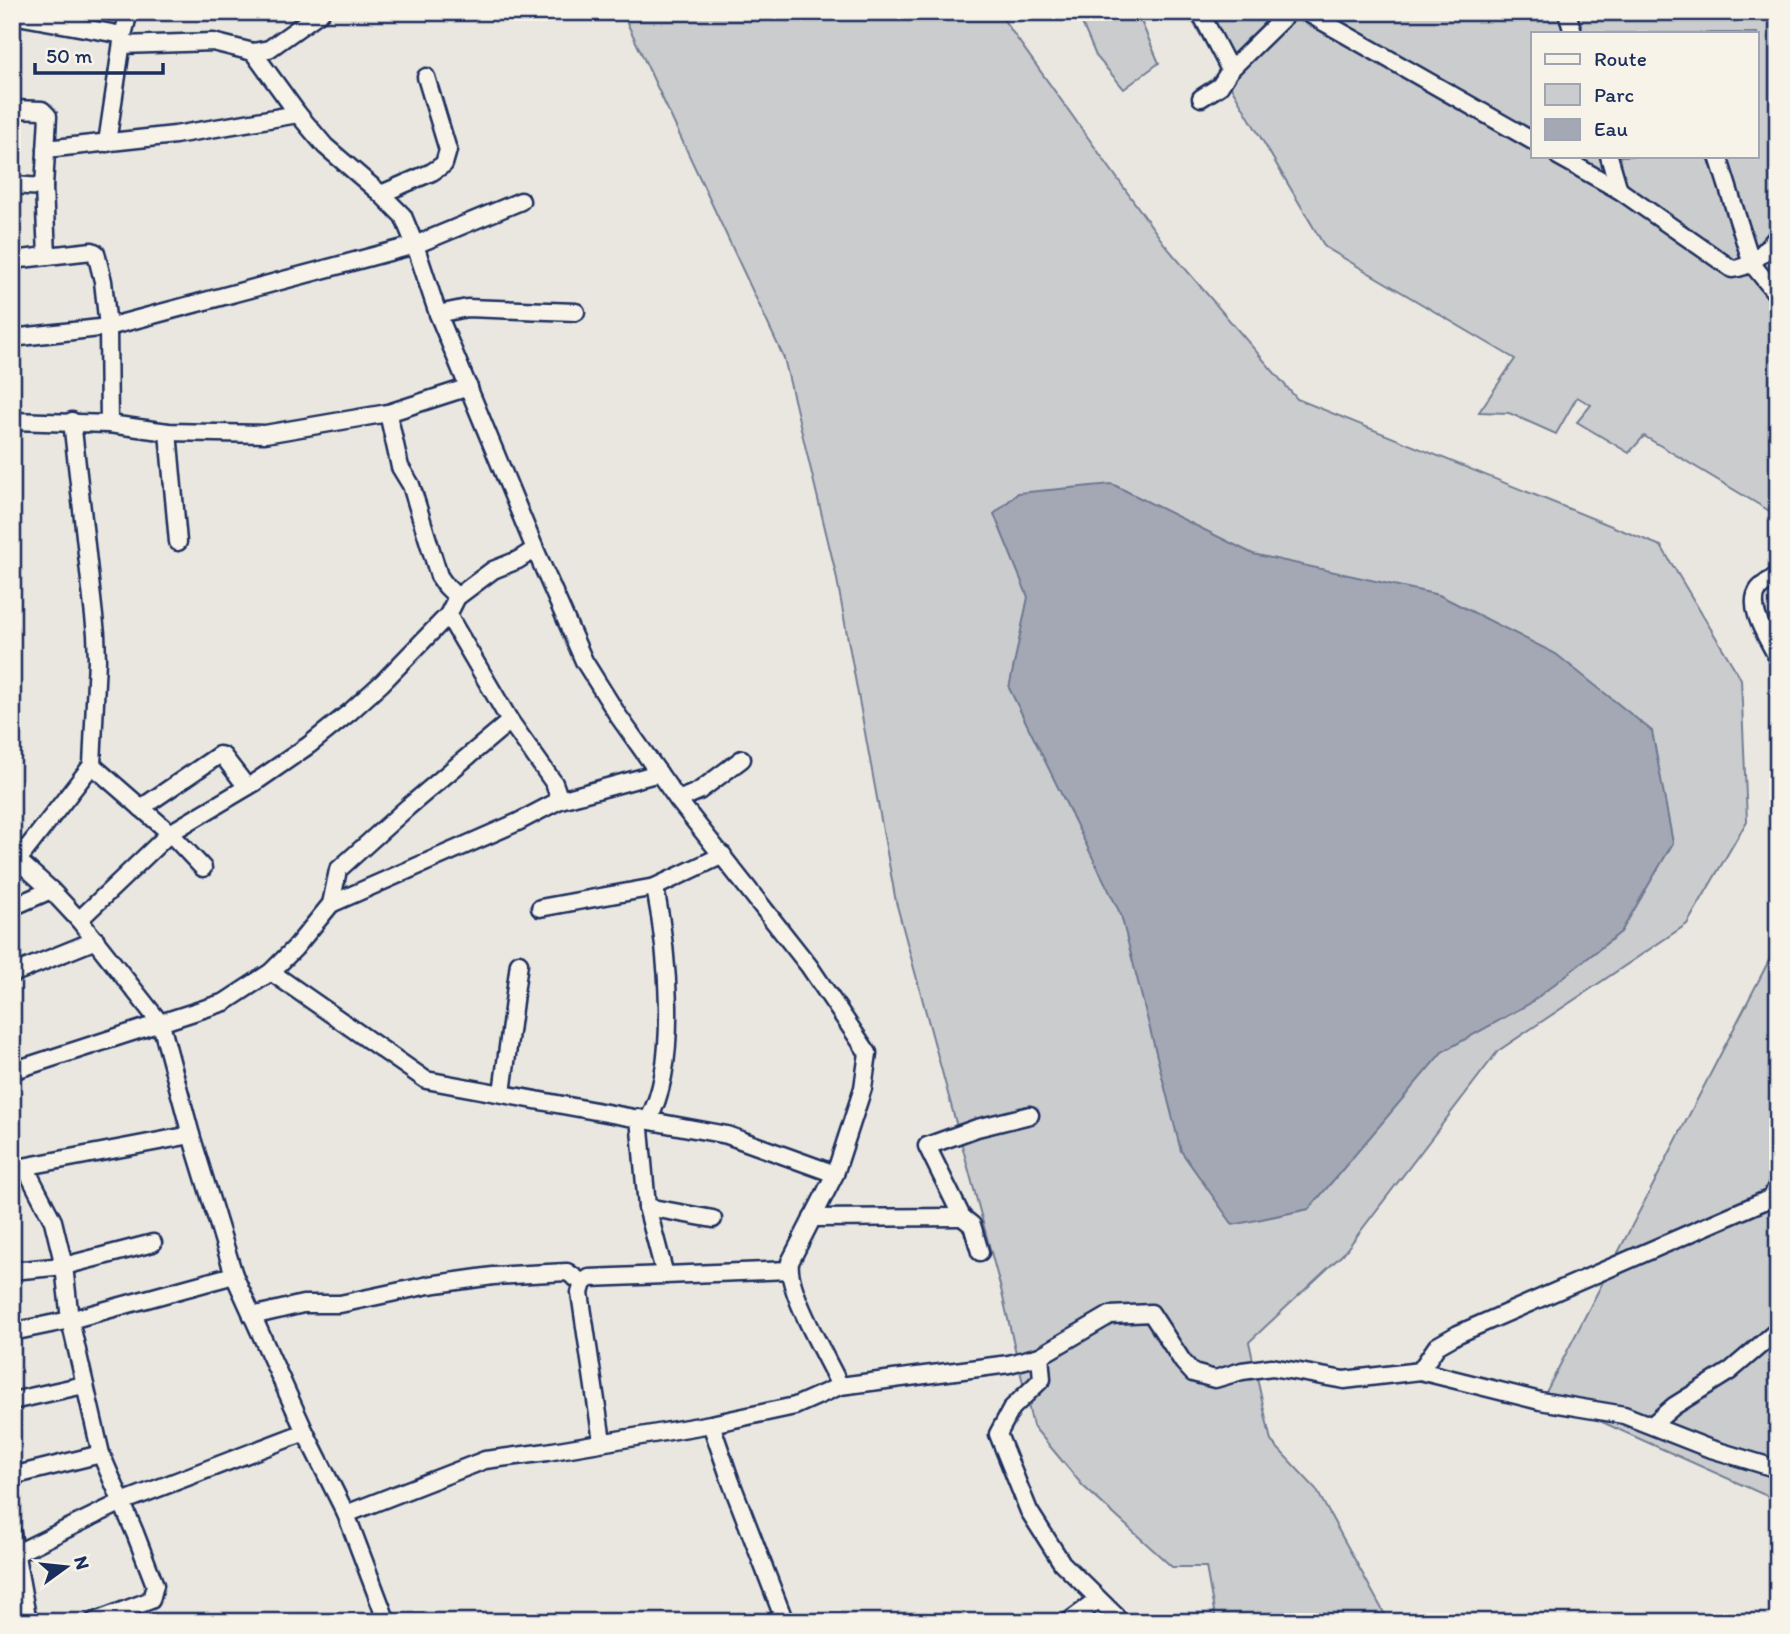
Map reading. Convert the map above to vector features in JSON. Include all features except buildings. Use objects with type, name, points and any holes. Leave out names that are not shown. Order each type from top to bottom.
[{"type":"street","points":[[107,142],[122,40],[129,12]]},
{"type":"street","points":[[13,14],[122,40],[213,42],[261,51],[321,12]]},
{"type":"street","points":[[1200,12],[1230,69]]},
{"type":"street","points":[[1200,98],[1220,86],[1230,69],[1289,12]]},
{"type":"street","points":[[1306,12],[1531,140]]},
{"type":"street","points":[[1567,12],[1573,32]]},
{"type":"street","points":[[261,51],[264,66],[325,146],[382,194],[402,216],[415,245],[438,314],[584,661],[619,717],[678,800],[809,966],[868,1053],[863,1088],[835,1174],[811,1218],[790,1262],[789,1270],[794,1290],[841,1386]]},
{"type":"street","points":[[382,194],[444,164],[448,150],[426,77]]},
{"type":"street","points":[[12,109],[46,111],[48,116],[44,187],[47,256]]},
{"type":"street","points":[[46,149],[175,135],[298,114]]},
{"type":"street","points":[[1562,158],[1619,190],[1732,270],[1752,264],[1778,236]]},
{"type":"street","points":[[1610,158],[1619,190]]},
{"type":"street","points":[[1719,158],[1752,264],[1778,296]]},
{"type":"street","points":[[12,185],[44,187]]},
{"type":"street","points":[[12,338],[108,327],[415,245],[521,201]]},
{"type":"street","points":[[12,260],[92,251],[96,253],[103,281],[108,327],[109,424]]},
{"type":"street","points":[[438,314],[467,308],[576,312]]},
{"type":"street","points":[[12,421],[72,421],[168,432],[265,434],[388,413],[470,387]]},
{"type":"street","points":[[388,413],[400,467],[411,485],[439,576],[457,597]]},
{"type":"street","points":[[72,421],[96,634],[92,765],[15,857],[79,920],[161,1024],[191,1135],[234,1275],[305,1432],[346,1514],[387,1622]]},
{"type":"street","points":[[168,432],[177,542]]},
{"type":"street","points":[[79,920],[170,833],[247,787],[309,745],[366,698],[448,615],[457,597],[493,570],[519,560],[535,549]]},
{"type":"street","points":[[1778,575],[1759,590],[1754,603],[1756,617],[1778,659]]},
{"type":"street","points":[[448,615],[510,721],[554,782],[560,800]]},
{"type":"street","points":[[331,904],[338,870],[510,721]]},
{"type":"street","points":[[141,807],[219,755],[223,756],[247,787]]},
{"type":"street","points":[[678,800],[699,790],[741,759]]},
{"type":"street","points":[[92,765],[170,833],[203,868]]},
{"type":"street","points":[[12,1072],[225,1002],[271,972],[295,948],[331,904],[518,822],[560,800],[659,773]]},
{"type":"street","points":[[540,908],[655,887],[723,855]]},
{"type":"street","points":[[655,887],[665,951],[663,1081],[659,1097],[643,1119],[647,1207],[665,1275]]},
{"type":"street","points":[[12,907],[51,890]]},
{"type":"street","points":[[12,974],[96,940]]},
{"type":"street","points":[[502,1093],[519,963]]},
{"type":"street","points":[[271,972],[426,1080],[727,1135],[835,1174]]},
{"type":"street","points":[[980,1252],[972,1225],[962,1217],[927,1146],[977,1128],[1030,1115]]},
{"type":"street","points":[[93,1622],[151,1600],[155,1586],[101,1454],[70,1320],[65,1266],[53,1221],[18,1168],[191,1135]]},
{"type":"street","points":[[1420,1371],[1437,1346],[1458,1334],[1771,1198],[1778,1184]]},
{"type":"street","points":[[647,1207],[713,1219]]},
{"type":"street","points":[[811,1218],[962,1217]]},
{"type":"street","points":[[12,1271],[65,1266],[153,1243]]},
{"type":"street","points":[[602,1441],[580,1293],[583,1283],[589,1278],[789,1270]]},
{"type":"street","points":[[253,1316],[303,1304],[340,1304],[429,1285],[493,1276],[567,1272],[583,1283]]},
{"type":"street","points":[[12,1332],[70,1320],[234,1275]]},
{"type":"street","points":[[346,1514],[485,1460],[711,1424],[795,1406],[841,1386],[1009,1364],[1040,1356],[1110,1315],[1152,1313],[1183,1363],[1193,1373],[1215,1379],[1242,1371],[1272,1367],[1343,1380],[1420,1371],[1541,1401],[1624,1415],[1708,1448],[1778,1469]]},
{"type":"street","points":[[1652,1425],[1674,1406],[1730,1371],[1778,1329]]},
{"type":"street","points":[[1040,1356],[1042,1379],[1012,1408],[998,1434],[1029,1511],[1062,1563],[1118,1622]]},
{"type":"street","points":[[12,1401],[84,1385]]},
{"type":"street","points":[[711,1424],[785,1622]]},
{"type":"street","points":[[15,1554],[122,1502],[305,1432]]},
{"type":"street","points":[[12,1476],[101,1454]]},
{"type":"street","points":[[12,1535],[27,1622]]},
{"type":"street","points":[[1068,1622],[1098,1600]]},
{"type":"green space","points":[[622,12],[998,12],[1165,245],[1297,399],[1661,546],[1741,679],[1747,821],[1687,924],[1498,1051],[1343,1254],[1249,1342],[1271,1441],[1316,1489],[1389,1622],[1216,1622],[1206,1567],[1172,1567],[1083,1486],[1033,1426],[1001,1289],[896,902],[836,574],[784,358]]},
{"type":"green space","points":[[1073,12],[1137,12],[1159,63],[1124,89],[1096,56],[1082,23]]},
{"type":"green space","points":[[1187,12],[1778,12],[1778,516],[1644,436],[1629,453],[1577,422],[1591,405],[1577,397],[1556,434],[1509,413],[1479,412],[1515,359],[1325,247]]},
{"type":"green space","points":[[1778,943],[1778,1501],[1544,1396]]},
{"type":"green space","points":[[1466,1618],[1720,1622],[1444,1622]]},
{"type":"water","points":[[1112,484],[1253,554],[1439,595],[1556,654],[1652,731],[1673,843],[1621,932],[1529,1004],[1442,1052],[1309,1209],[1233,1225],[1181,1151],[1121,915],[1009,688],[1028,597],[994,514],[1018,493]]}]
